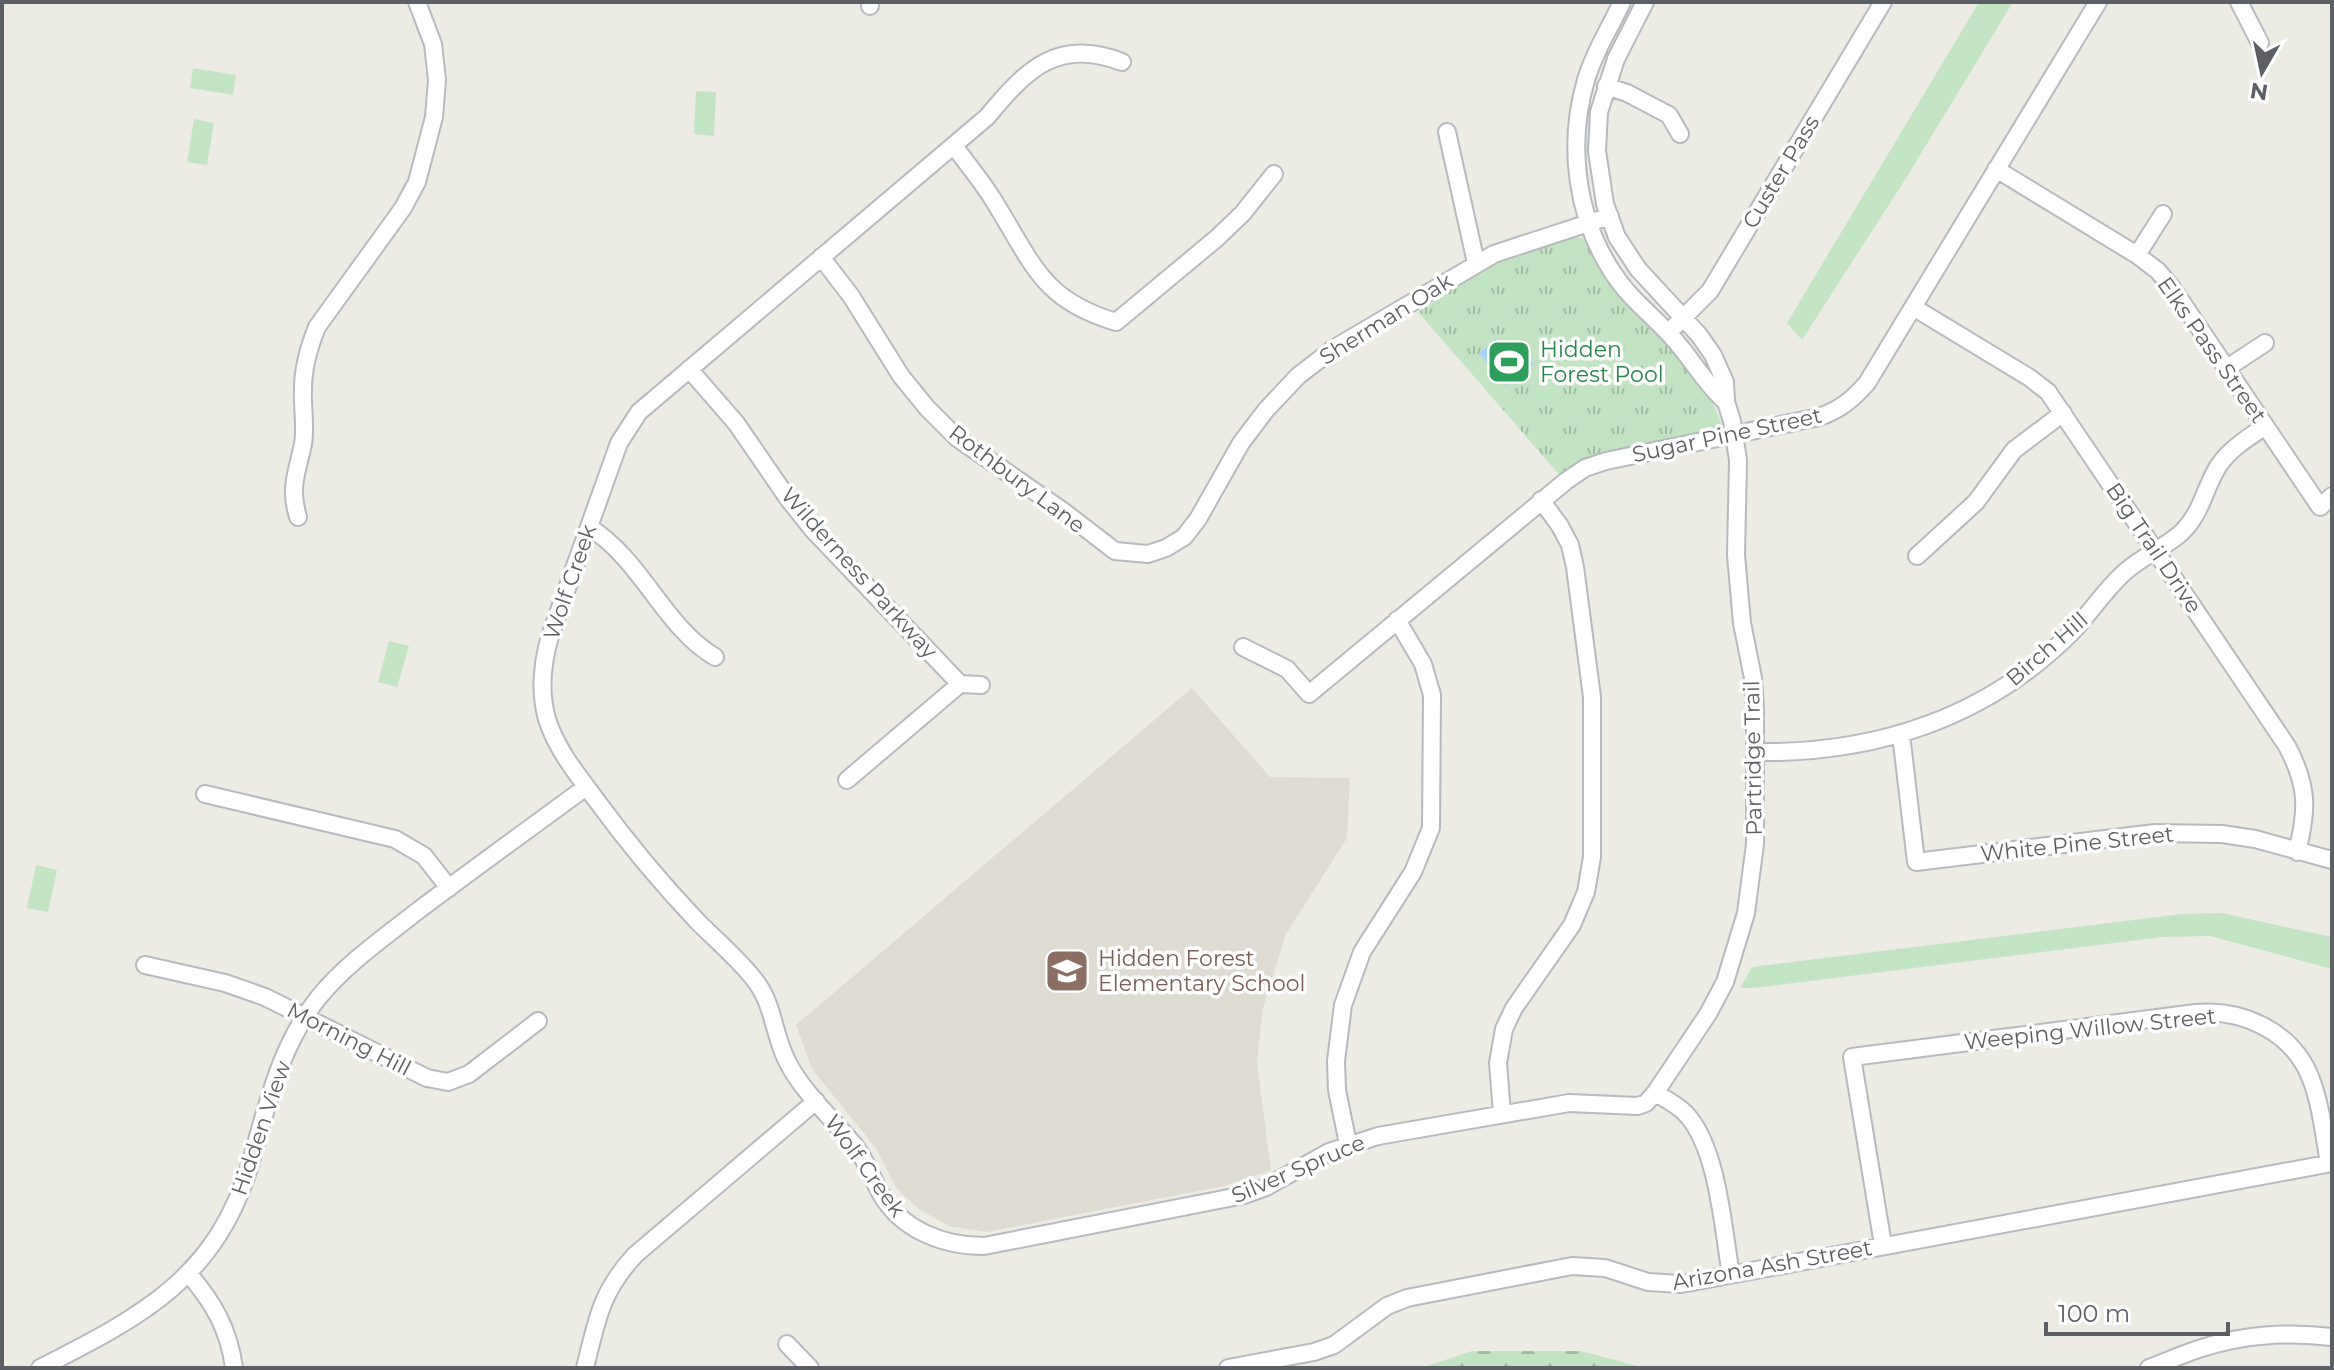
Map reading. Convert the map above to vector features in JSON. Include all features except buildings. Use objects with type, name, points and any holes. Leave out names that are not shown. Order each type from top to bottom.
[{"type":"street","points":[[298,517],[292,498],[293,484],[303,442],[303,386],[311,340],[317,327],[412,195],[434,117],[436,62],[417,2]]},
{"type":"street","name":"Partridge Trail","points":[[1622,2],[1597,49],[1586,79],[1576,133],[1580,187],[1588,223],[1614,275],[1726,402]]},
{"type":"street","name":"Partridge Trail","points":[[1645,2],[1606,86],[1599,112],[1597,151],[1617,237],[1638,269],[1699,335],[1713,355],[1725,382],[1738,460],[1736,555],[1742,623],[1753,678],[1755,752],[1755,844],[1748,904],[1737,948],[1725,982],[1708,1014],[1655,1093]]},
{"type":"street","name":"Custer Pass","points":[[1668,333],[1710,291],[1883,2]]},
{"type":"street","name":"Sugar Pine Street","points":[[1243,647],[1287,669],[1309,694],[1541,500],[1585,468],[1819,417],[1853,400],[1867,383],[2098,2]]},
{"type":"street","points":[[2239,2],[2260,43]]},
{"type":"street","points":[[1597,49],[1616,59]]},
{"type":"street","name":"Wolf Creek","points":[[938,1240],[917,1230],[898,1215],[883,1197],[858,1150],[787,1062],[767,1000],[755,981],[665,887],[586,787],[553,735],[545,708],[542,681],[550,636],[619,443],[631,421],[655,397],[954,146],[987,117],[1009,90],[1044,61],[1088,52],[1122,62]]},
{"type":"street","points":[[1606,86],[1627,93],[1669,115],[1680,134]]},
{"type":"street","points":[[1447,132],[1476,263]]},
{"type":"street","points":[[954,146],[996,203],[1039,276],[1072,305],[1116,322],[1217,238],[1243,213],[1274,174]]},
{"type":"street","name":"Elks Pass Street","points":[[1996,169],[2158,271],[2265,426],[2326,502]]},
{"type":"street","points":[[2137,255],[2163,214]]},
{"type":"street","name":"Sherman Oak","points":[[1148,554],[1184,537],[1198,519],[1241,443],[1266,410],[1298,376],[1333,349],[1408,307],[1476,263],[1519,245],[1610,216]]},
{"type":"street","name":"Rothbury Lane","points":[[821,257],[851,296],[901,376],[957,438],[1115,551],[1148,554]]},
{"type":"street","name":"Big Trail Drive","points":[[1913,307],[2030,378],[2048,392],[2063,413],[2287,746],[2304,788],[2305,812],[2297,852]]},
{"type":"street","points":[[2227,368],[2265,343]]},
{"type":"street","name":"Wilderness Parkway","points":[[689,369],[736,423],[813,530],[960,684]]},
{"type":"street","points":[[1917,556],[1976,502],[2014,450],[2063,413]]},
{"type":"street","name":"Birch Hill","points":[[1755,752],[1850,747],[1901,734],[1961,711],[1999,690],[2036,664],[2069,635],[2125,571],[2182,532],[2199,510],[2217,467],[2232,449],[2265,426]]},
{"type":"street","points":[[1502,1114],[1498,1063],[1504,1029],[1514,1008],[1572,925],[1586,892],[1592,857],[1592,697],[1575,567],[1570,545],[1541,500]]},
{"type":"street","points":[[589,527],[621,552],[695,643],[715,657]]},
{"type":"street","points":[[1348,1144],[1337,1090],[1338,1033],[1343,1005],[1362,952],[1413,872],[1431,828],[1432,695],[1423,664],[1397,620]]},
{"type":"street","points":[[847,780],[960,684],[981,685]]},
{"type":"street","name":"White Pine Street","points":[[1901,734],[1916,862],[2155,833],[2222,834],[2255,839],[2332,860]]},
{"type":"street","name":"Hidden View","points":[[40,1368],[123,1325],[157,1303],[205,1254],[231,1213],[253,1157],[281,1062],[317,999],[359,957],[586,787]]},
{"type":"street","points":[[205,794],[395,839],[424,856],[449,888]]},
{"type":"street","name":"Morning Hill","points":[[145,965],[245,989],[427,1078],[448,1082],[469,1074],[538,1021]]},
{"type":"street","name":"Weeping Willow Street","points":[[1883,1245],[1852,1057],[2196,1013],[2231,1014],[2263,1025],[2298,1056],[2310,1075],[2317,1097],[2331,1163]]},
{"type":"street","points":[[1655,1093],[1686,1114],[1701,1135],[1712,1165],[1731,1275]]},
{"type":"street","name":"Silver Spruce","points":[[938,1240],[984,1246],[1211,1204],[1266,1187],[1348,1144],[1378,1136],[1569,1103],[1638,1106],[1646,1103],[1655,1093]]},
{"type":"street","points":[[585,1368],[600,1308],[618,1274],[635,1255],[816,1101]]},
{"type":"street","name":"Arizona Ash Street","points":[[1228,1368],[1314,1352],[1334,1345],[1387,1306],[1407,1298],[1572,1266],[1605,1268],[1659,1284],[1681,1284],[2331,1163]]},
{"type":"street","points":[[188,1273],[209,1297],[221,1317],[234,1368]]},
{"type":"street","points":[[2149,1368],[2192,1351],[2262,1334],[2297,1333],[2332,1337]]},
{"type":"street","points":[[787,1344],[810,1368]]},
{"type":"shaded area","name":"Hidden Forest Elementary School","points":[[1192,688],[1270,777],[1350,778],[1347,838],[1286,934],[1263,1008],[1257,1063],[1271,1170],[1224,1186],[987,1232],[949,1226],[919,1209],[897,1189],[875,1147],[812,1069],[796,1025]]},
{"type":"green space","points":[[1979,2],[2013,2],[1908,175],[1802,340],[1787,323]]},
{"type":"green space","points":[[193,68],[236,75],[233,95],[190,88]]},
{"type":"green space","points":[[696,91],[716,92],[714,136],[694,134]]},
{"type":"green space","points":[[194,119],[214,123],[207,165],[187,162]]},
{"type":"green space","points":[[1576,237],[1587,240],[1621,297],[1672,346],[1690,368],[1714,405],[1722,427],[1720,431],[1562,478],[1418,312],[1484,268]]},
{"type":"green space","points":[[389,641],[409,646],[397,687],[378,682]]},
{"type":"green space","points":[[36,865],[57,870],[48,912],[27,908]]},
{"type":"green space","points":[[2222,913],[2332,937],[2332,969],[2210,936],[2163,937],[1740,988],[1752,967],[2182,914]]},
{"type":"green space","points":[[1472,1351],[1581,1351],[1645,1368],[1421,1368]]},
{"type":"water","name":"Hidden Forest Pool","points":[[1496,339],[1513,360],[1524,352],[1534,364],[1506,386],[1479,353]]},
{"type":"place","name":"Hidden Forest Pool","points":[[1509,362]]},
{"type":"place","name":"Hidden Forest Elementary School","points":[[1067,971]]}]
